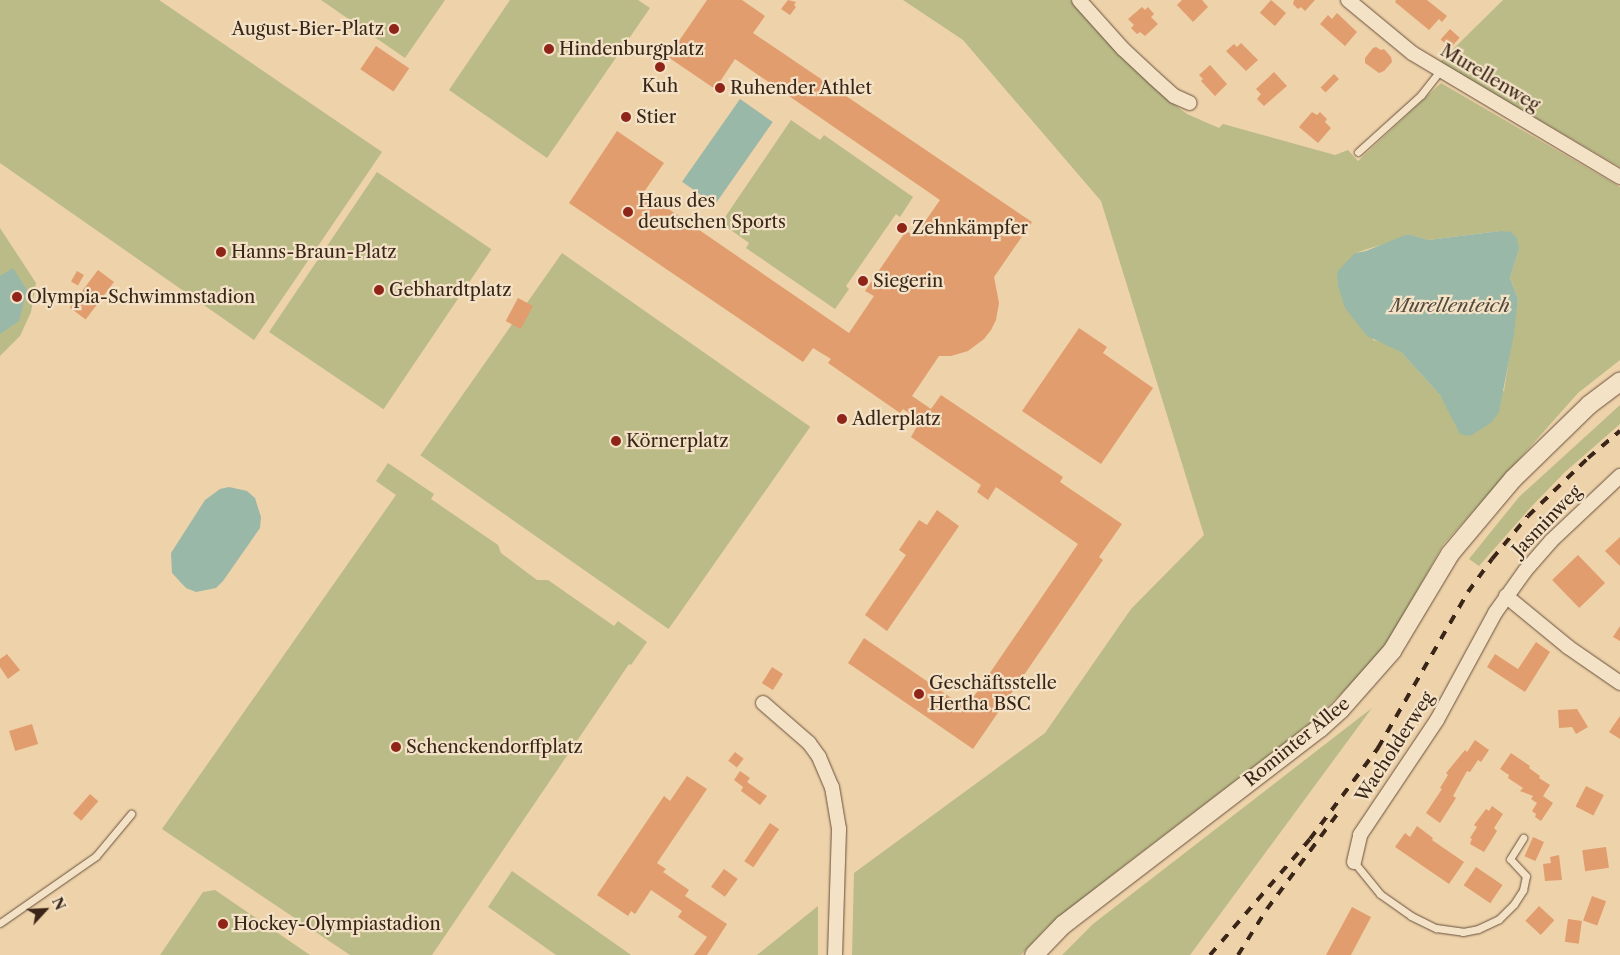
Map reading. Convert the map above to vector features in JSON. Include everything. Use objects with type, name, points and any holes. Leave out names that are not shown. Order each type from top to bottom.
[{"type":"street","points":[[1079,0],[1123,50],[1174,96],[1190,103]]},
{"type":"street","name":"Murellenweg","points":[[1348,0],[1412,53],[1620,178]]},
{"type":"street","name":"Rominter Allee","points":[[1034,955],[1063,926],[1320,728],[1340,710],[1392,651],[1450,554],[1513,479],[1590,406],[1620,382]]},
{"type":"street","name":"Jasminweg","points":[[1506,596],[1551,541],[1620,476]]},
{"type":"street","points":[[1506,596],[1568,647],[1620,683]]},
{"type":"street","name":"Wacholderweg","points":[[1354,862],[1360,836],[1437,720],[1494,613],[1506,596]]},
{"type":"street","points":[[763,702],[809,743],[819,757],[832,787],[839,837],[835,955]]},
{"type":"lane","points":[[1358,152],[1421,95],[1440,71]]},
{"type":"lane","points":[[0,923],[96,856],[131,814]]},
{"type":"lane","name":"Wacholderweg","points":[[1354,862],[1389,902],[1411,916],[1436,928],[1463,932],[1499,919],[1514,904],[1523,890],[1526,876],[1510,859],[1523,838]]},
{"type":"green space","name":"Hanns-Braun-Platz","points":[[0,0],[159,0],[382,152],[254,340],[0,163]]},
{"type":"green space","name":"August-Bier-Platz","points":[[321,0],[445,0],[405,58]]},
{"type":"green space","name":"Hindenburgplatz","points":[[510,0],[638,0],[650,8],[547,158],[449,90]]},
{"type":"green space","points":[[903,0],[1070,0],[1171,102],[1187,114],[1219,128],[1223,124],[1335,155],[1348,150],[1358,161],[1441,83],[1620,187],[1620,360],[1578,393],[1443,545],[1386,645],[1354,681],[1312,722],[1126,864],[1046,928],[1021,955],[852,955],[854,873],[1045,733],[1131,609],[1204,535],[1101,201],[963,40]],"holes":[[[1500,231],[1519,249],[1510,278],[1518,299],[1504,391],[1448,408],[1440,395],[1401,352],[1388,344],[1373,340],[1355,253],[1412,235],[1428,240]]]},
{"type":"green space","points":[[1503,0],[1620,0],[1620,167],[1440,62]]},
{"type":"green space","points":[[791,120],[820,140],[824,135],[913,197],[900,217],[896,214],[846,286],[849,289],[835,309],[746,248],[749,243],[721,223]]},
{"type":"green space","name":"Gebhardtplatz","points":[[377,172],[491,249],[383,409],[269,332]]},
{"type":"green space","name":"Olympia-Schwimmstadion","points":[[0,228],[36,283],[31,312],[20,336],[0,356]]},
{"type":"green space","name":"Körnerplatz","points":[[562,253],[810,427],[669,629],[420,455]]},
{"type":"green space","points":[[1620,405],[1620,424],[1565,472],[1479,566],[1469,559],[1519,497]]},
{"type":"green space","name":"Schenckendorffplatz","points":[[388,463],[434,494],[431,499],[498,545],[501,553],[537,580],[548,580],[614,626],[618,621],[647,642],[631,665],[629,664],[432,955],[350,955],[162,829],[396,495],[376,481]]},
{"type":"green space","points":[[1372,708],[1190,955],[1062,955],[1093,924]]},
{"type":"green space","points":[[512,871],[631,955],[556,955],[488,907]]},
{"type":"green space","name":"Hockey-Olympiastadion","points":[[215,890],[310,955],[160,955],[203,892]]},
{"type":"green space","points":[[818,906],[818,955],[757,955]]},
{"type":"water","points":[[740,99],[773,122],[715,205],[682,182]]},
{"type":"water","name":"Murellenteich","points":[[1500,231],[1511,232],[1517,238],[1519,249],[1510,278],[1518,299],[1514,334],[1499,412],[1492,422],[1470,436],[1460,434],[1440,395],[1401,352],[1367,336],[1345,308],[1338,286],[1337,272],[1355,253],[1366,251],[1405,235],[1428,240]]},
{"type":"water","points":[[13,268],[27,290],[19,321],[0,334],[0,276]]},
{"type":"water","points":[[229,487],[247,491],[255,498],[261,517],[260,528],[223,581],[216,588],[196,592],[186,588],[172,573],[171,553],[205,500],[220,489]]},
{"type":"building","name":"Haus des deutschen Sports","points":[[707,0],[742,0],[765,16],[753,33],[1032,222],[994,277],[999,303],[996,320],[991,330],[984,339],[968,351],[951,356],[939,356],[912,396],[931,409],[941,395],[1063,477],[1060,482],[1122,524],[1099,557],[1103,560],[973,749],[848,663],[864,638],[966,708],[1078,544],[996,487],[988,500],[977,492],[981,485],[911,437],[920,421],[903,409],[900,413],[828,363],[831,359],[813,348],[803,362],[569,203],[617,131],[664,163],[644,192],[849,333],[874,296],[865,291],[906,231],[915,236],[940,200],[735,59],[715,89],[668,57]]},
{"type":"building","points":[[788,0],[796,2],[794,5],[796,7],[790,15],[781,9]]},
{"type":"building","points":[[1182,0],[1202,0],[1208,7],[1193,22],[1177,5]]},
{"type":"building","points":[[1271,0],[1286,13],[1275,26],[1260,13]]},
{"type":"building","points":[[1294,0],[1315,0],[1305,11],[1301,7],[1298,9],[1293,4]]},
{"type":"building","points":[[1396,0],[1427,0],[1447,16],[1442,22],[1439,19],[1429,30],[1395,2]]},
{"type":"building","points":[[1142,7],[1145,10],[1148,7],[1154,14],[1151,17],[1158,24],[1145,36],[1140,32],[1137,34],[1131,28],[1134,25],[1128,19]]},
{"type":"building","points":[[1337,13],[1357,32],[1345,46],[1320,24],[1328,15],[1332,19]]},
{"type":"building","points":[[1450,29],[1460,38],[1450,48],[1441,39]]},
{"type":"building","points":[[1241,43],[1258,60],[1246,71],[1226,51],[1234,44],[1237,47]]},
{"type":"building","points":[[376,46],[409,68],[394,92],[360,69]]},
{"type":"building","points":[[1376,47],[1381,50],[1384,49],[1391,57],[1392,62],[1384,71],[1379,73],[1365,63],[1365,58]]},
{"type":"building","points":[[1210,65],[1227,84],[1215,96],[1201,81],[1203,79],[1199,75]]},
{"type":"building","points":[[1274,72],[1287,86],[1264,106],[1257,99],[1261,94],[1256,89]]},
{"type":"building","points":[[1334,74],[1339,79],[1326,92],[1321,87]]},
{"type":"building","points":[[1312,112],[1317,115],[1320,112],[1327,119],[1325,122],[1331,128],[1318,143],[1299,127]]},
{"type":"building","points":[[98,270],[114,282],[86,320],[70,308]]},
{"type":"building","points":[[77,271],[84,275],[78,285],[71,281]]},
{"type":"building","points":[[518,298],[533,306],[521,329],[506,321]]},
{"type":"building","points":[[1079,328],[1107,347],[1103,353],[1153,388],[1101,464],[1022,411]]},
{"type":"building","points":[[937,510],[959,526],[887,631],[865,615],[906,555],[899,550],[919,520],[927,525]]},
{"type":"building","points":[[1620,537],[1620,566],[1605,551]]},
{"type":"building","points":[[1578,555],[1605,583],[1579,608],[1552,580]]},
{"type":"building","points":[[1620,626],[1620,641],[1613,637]]},
{"type":"building","points":[[1536,642],[1550,652],[1525,692],[1487,667],[1495,654],[1518,669]]},
{"type":"building","points":[[7,654],[20,670],[8,679],[0,667],[0,659]]},
{"type":"building","points":[[772,667],[783,674],[773,690],[762,683]]},
{"type":"building","points":[[1577,709],[1588,727],[1576,734],[1572,727],[1559,728],[1558,710]]},
{"type":"building","points":[[1620,716],[1620,739],[1609,732]]},
{"type":"building","points":[[32,724],[38,744],[15,751],[9,731]]},
{"type":"building","points":[[1475,740],[1489,750],[1481,762],[1478,760],[1470,772],[1467,771],[1453,796],[1456,798],[1440,823],[1426,813],[1442,789],[1440,788],[1448,775],[1446,773],[1465,750],[1467,752]]},
{"type":"building","points":[[735,752],[744,759],[737,767],[728,761]]},
{"type":"building","points":[[1511,753],[1530,766],[1529,768],[1540,776],[1539,778],[1550,785],[1543,796],[1553,803],[1541,821],[1535,817],[1536,814],[1532,811],[1537,803],[1531,799],[1533,796],[1520,791],[1523,788],[1508,778],[1509,775],[1500,769]]},
{"type":"building","points":[[740,771],[750,778],[747,782],[767,796],[760,805],[741,791],[743,787],[734,780]]},
{"type":"building","points":[[687,776],[707,789],[657,863],[666,869],[663,872],[689,890],[685,896],[727,924],[707,955],[694,955],[707,937],[678,917],[682,911],[651,890],[635,914],[631,911],[628,916],[597,895],[664,796],[670,801]]},
{"type":"building","points":[[1586,786],[1604,795],[1593,816],[1576,806]]},
{"type":"building","points":[[90,794],[98,801],[81,821],[73,814]]},
{"type":"building","points":[[1492,806],[1503,814],[1494,828],[1497,831],[1484,852],[1470,844],[1472,839],[1470,838],[1477,827],[1474,825],[1486,809],[1489,811]]},
{"type":"building","points":[[770,823],[779,829],[753,867],[744,861]]},
{"type":"building","points":[[1417,826],[1433,838],[1432,840],[1464,862],[1449,884],[1395,847],[1405,833],[1410,837]]},
{"type":"building","points":[[1533,837],[1544,842],[1535,861],[1524,856]]},
{"type":"building","points":[[1606,847],[1609,868],[1585,871],[1582,850]]},
{"type":"building","points":[[1559,855],[1562,880],[1545,881],[1543,864],[1551,863],[1550,857]]},
{"type":"building","points":[[1476,867],[1503,885],[1490,903],[1464,885]]},
{"type":"building","points":[[724,869],[738,879],[725,897],[711,887]]},
{"type":"building","points":[[1592,896],[1606,901],[1597,926],[1583,920]]},
{"type":"building","points":[[1539,906],[1554,920],[1541,935],[1525,921]]},
{"type":"building","points":[[1352,907],[1371,917],[1351,955],[1326,955]]},
{"type":"building","points":[[1568,919],[1582,921],[1579,944],[1565,942]]},
{"type":"railway","points":[[1210,955],[1310,839],[1378,748],[1468,592],[1492,559],[1528,516],[1588,458],[1620,431]]},
{"type":"railway","points":[[1238,955],[1267,909],[1341,809]]},
{"type":"place","name":"August-Bier-Platz","points":[[394,29]]},
{"type":"place","name":"Hindenburgplatz","points":[[549,49]]},
{"type":"place","name":"Kuh","points":[[660,67]]},
{"type":"place","name":"Ruhender Athlet","points":[[720,88]]},
{"type":"place","name":"Stier","points":[[626,117]]},
{"type":"place","name":"Haus des deutschen Sports","points":[[628,212]]},
{"type":"place","name":"Zehnkämpfer","points":[[902,228]]},
{"type":"place","name":"Hanns-Braun-Platz","points":[[221,252]]},
{"type":"place","name":"Siegerin","points":[[863,281]]},
{"type":"place","name":"Gebhardtplatz","points":[[379,290]]},
{"type":"place","name":"Olympia-Schwimmstadion","points":[[17,297]]},
{"type":"place","name":"Adlerplatz","points":[[842,419]]},
{"type":"place","name":"Körnerplatz","points":[[616,441]]},
{"type":"place","name":"Geschäftsstelle Hertha BSC","points":[[919,694]]},
{"type":"place","name":"Schenckendorffplatz","points":[[396,747]]},
{"type":"place","name":"Hockey-Olympiastadion","points":[[223,924]]}]
